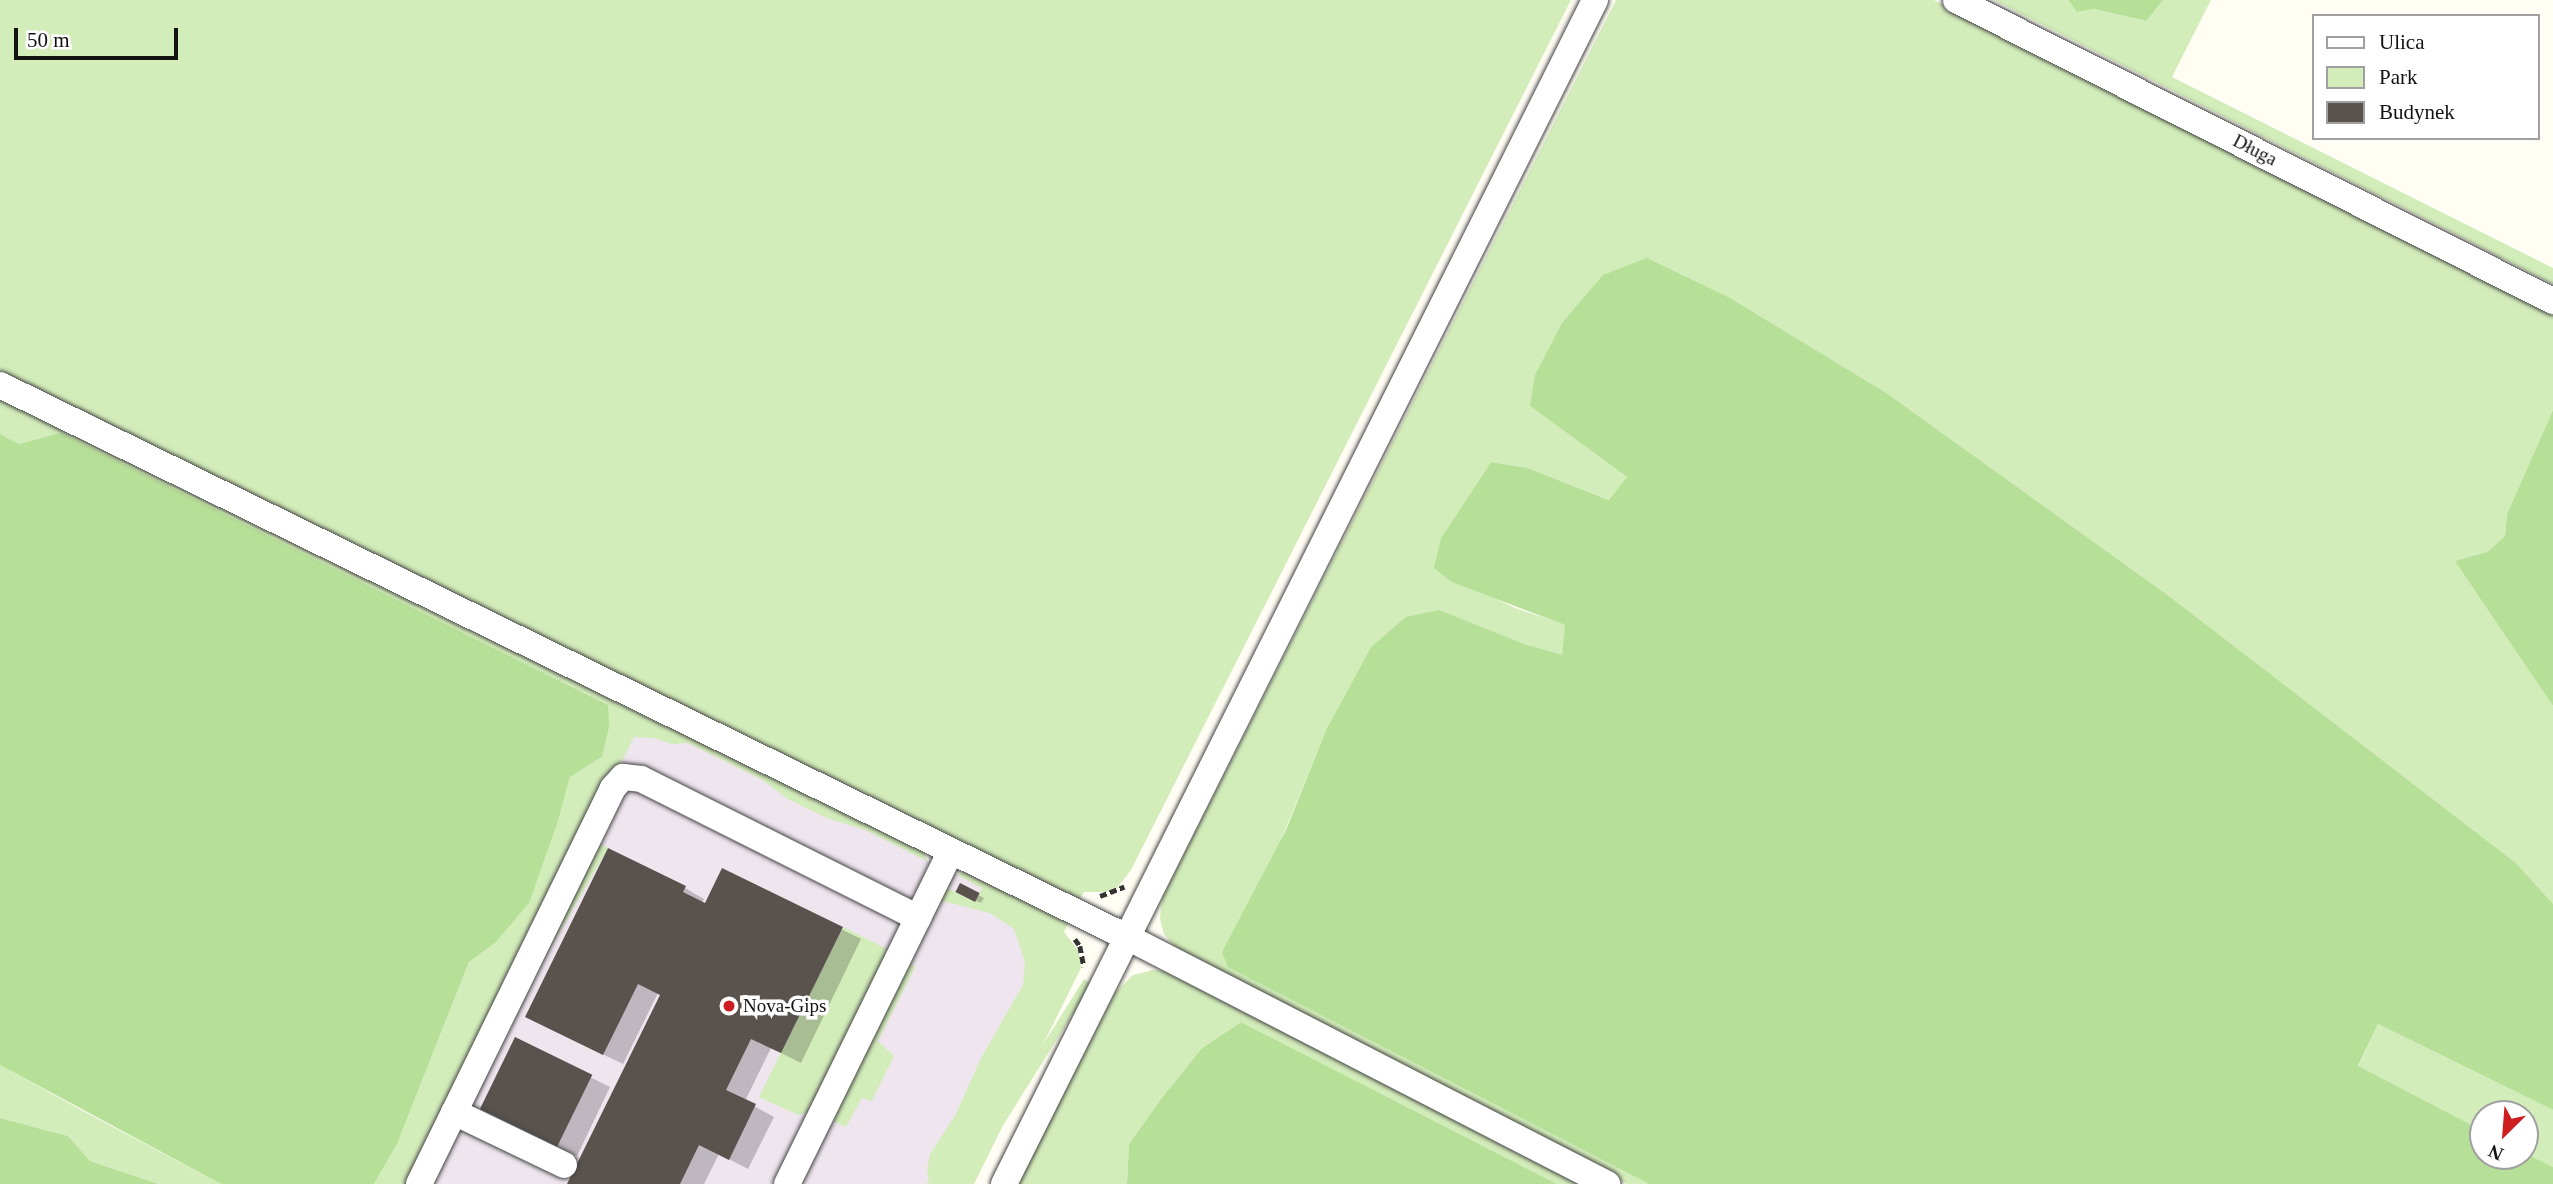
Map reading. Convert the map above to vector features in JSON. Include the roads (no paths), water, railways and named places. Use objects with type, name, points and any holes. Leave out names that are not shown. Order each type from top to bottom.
[{"type":"street","points":[[1004,1184],[1129,938],[1513,159],[1595,0]]},
{"type":"street","name":"Długa","points":[[1956,0],[2553,301]]},
{"type":"street","points":[[0,386],[1129,938],[1607,1184]]},
{"type":"street","points":[[419,1184],[613,788],[623,777],[641,779],[919,918]]},
{"type":"street","points":[[787,1184],[951,851]]},
{"type":"street","points":[[454,1112],[564,1165]]},
{"type":"place","name":"Nova-Gips","points":[[729,1006]]}]
